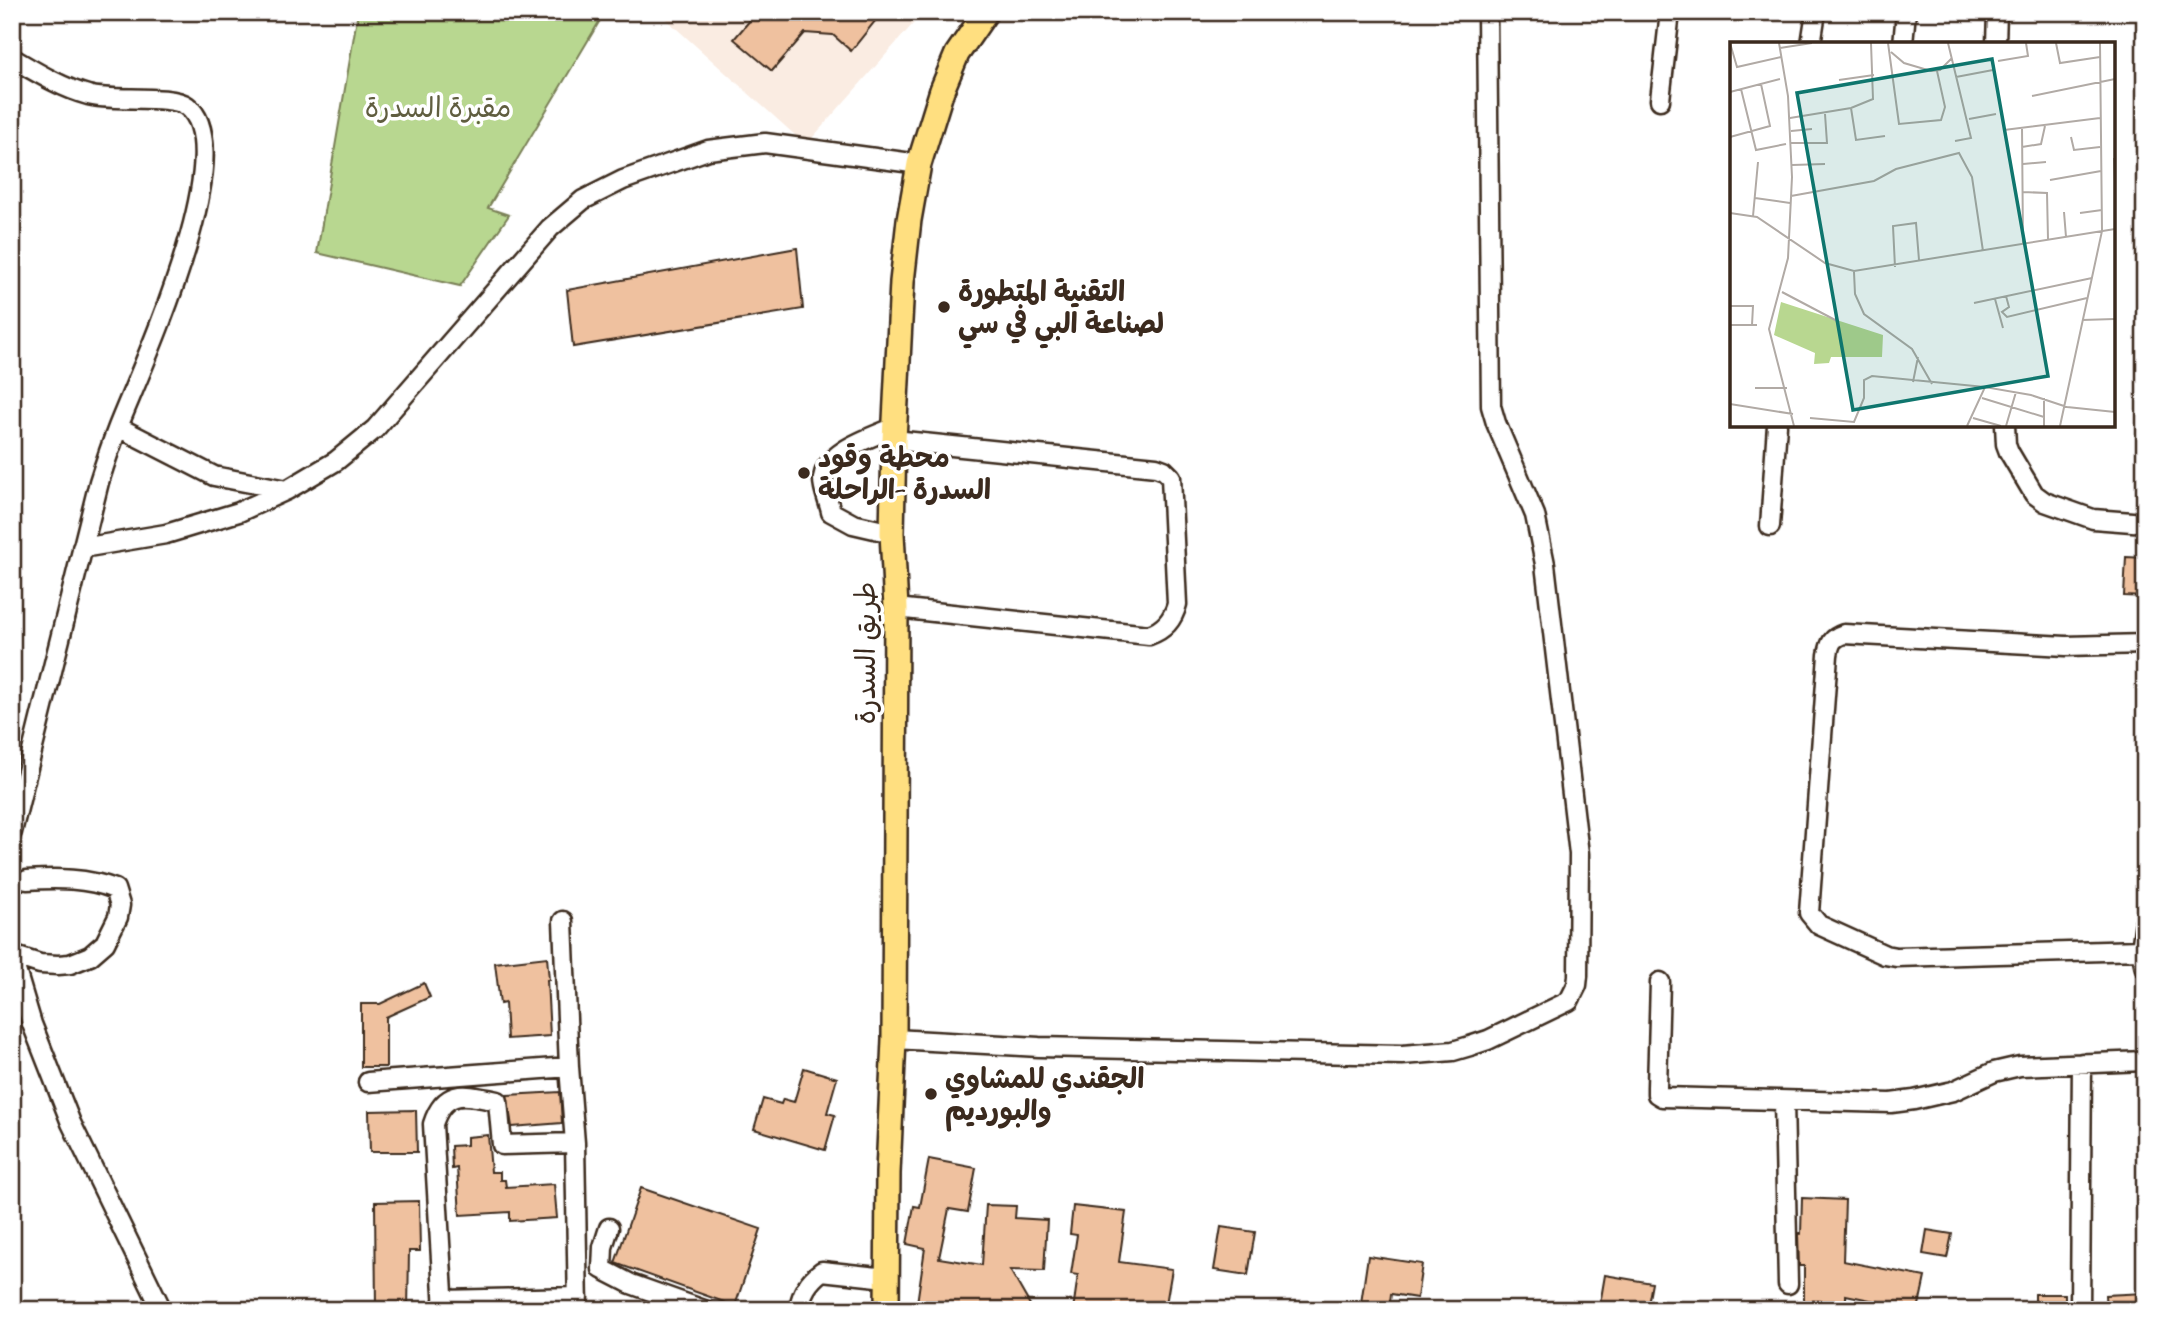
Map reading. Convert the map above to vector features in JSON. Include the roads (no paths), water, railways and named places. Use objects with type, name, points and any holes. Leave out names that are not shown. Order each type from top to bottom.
[{"type":"main road","name":"طريق السدرة","points":[[887,1310],[888,1173],[894,1039],[896,608],[892,533],[902,282],[919,164],[942,90],[957,54],[986,12]]},
{"type":"street","points":[[894,1039],[1040,1048],[1402,1055],[1453,1052],[1540,1016],[1569,1001],[1573,995],[1578,976],[1579,854],[1545,564],[1535,515],[1491,406],[1487,12]]},
{"type":"street","points":[[1660,100],[1671,12]]},
{"type":"street","points":[[1811,42],[1816,12]]},
{"type":"street","points":[[1903,42],[1906,12]]},
{"type":"street","points":[[1996,42],[1997,12]]},
{"type":"street","points":[[12,58],[90,96],[179,102],[188,107],[194,114],[203,136],[204,165],[198,209],[162,323],[118,427],[99,482],[12,832]]},
{"type":"street","points":[[82,548],[166,534],[239,512],[287,490],[336,461],[375,429],[550,228],[583,200],[623,180],[708,150],[765,143],[919,164]]},
{"type":"street","points":[[118,427],[214,476],[287,490]]},
{"type":"street","points":[[1770,526],[1777,427]]},
{"type":"street","points":[[2005,427],[2009,452],[2038,498],[2093,519],[2145,523]]},
{"type":"street","points":[[892,533],[853,524],[831,512],[823,481],[826,466],[843,451],[894,433],[1156,467],[1171,477],[1177,604],[1170,621],[1159,632],[1149,635],[896,608]]},
{"type":"street","points":[[2141,950],[1896,957],[1885,955],[1819,925],[1808,913],[1828,655],[1834,637],[1844,634],[2066,646],[2145,644]]},
{"type":"street","points":[[12,956],[40,964],[70,964],[90,956],[105,943],[118,918],[120,905],[115,889],[100,883],[73,879],[27,880]]},
{"type":"street","points":[[564,921],[569,1067],[575,1143],[578,1303],[444,1305],[433,1124],[442,1105],[448,1099],[463,1095],[498,1101],[502,1145],[575,1143]]},
{"type":"street","points":[[2145,921],[2141,950],[2145,968]]},
{"type":"street","points":[[12,956],[32,1024],[71,1123],[162,1310]]},
{"type":"street","points":[[1660,982],[1657,1094],[1662,1097],[1903,1102],[1953,1091],[2007,1068],[2145,1061]]},
{"type":"street","points":[[2081,1063],[2081,1310]]},
{"type":"street","points":[[368,1082],[569,1067]]},
{"type":"street","points":[[1784,1101],[1788,1284]]},
{"type":"street","points":[[610,1228],[603,1247],[602,1269],[631,1283],[704,1310]]},
{"type":"street","points":[[798,1310],[801,1294],[812,1278],[822,1271],[887,1278]]},
{"type":"place","name":"التقنية المتطورة لصناعة البي في سي","points":[[944,307]]},
{"type":"place","name":"محطة وقود السدرة -الراحلة","points":[[804,473]]},
{"type":"place","name":"الجقندي للمشاوي والبورديم","points":[[931,1094]]},
{"type":"park label","name":"مقبرة السدرة","points":[[438,107]]}]
